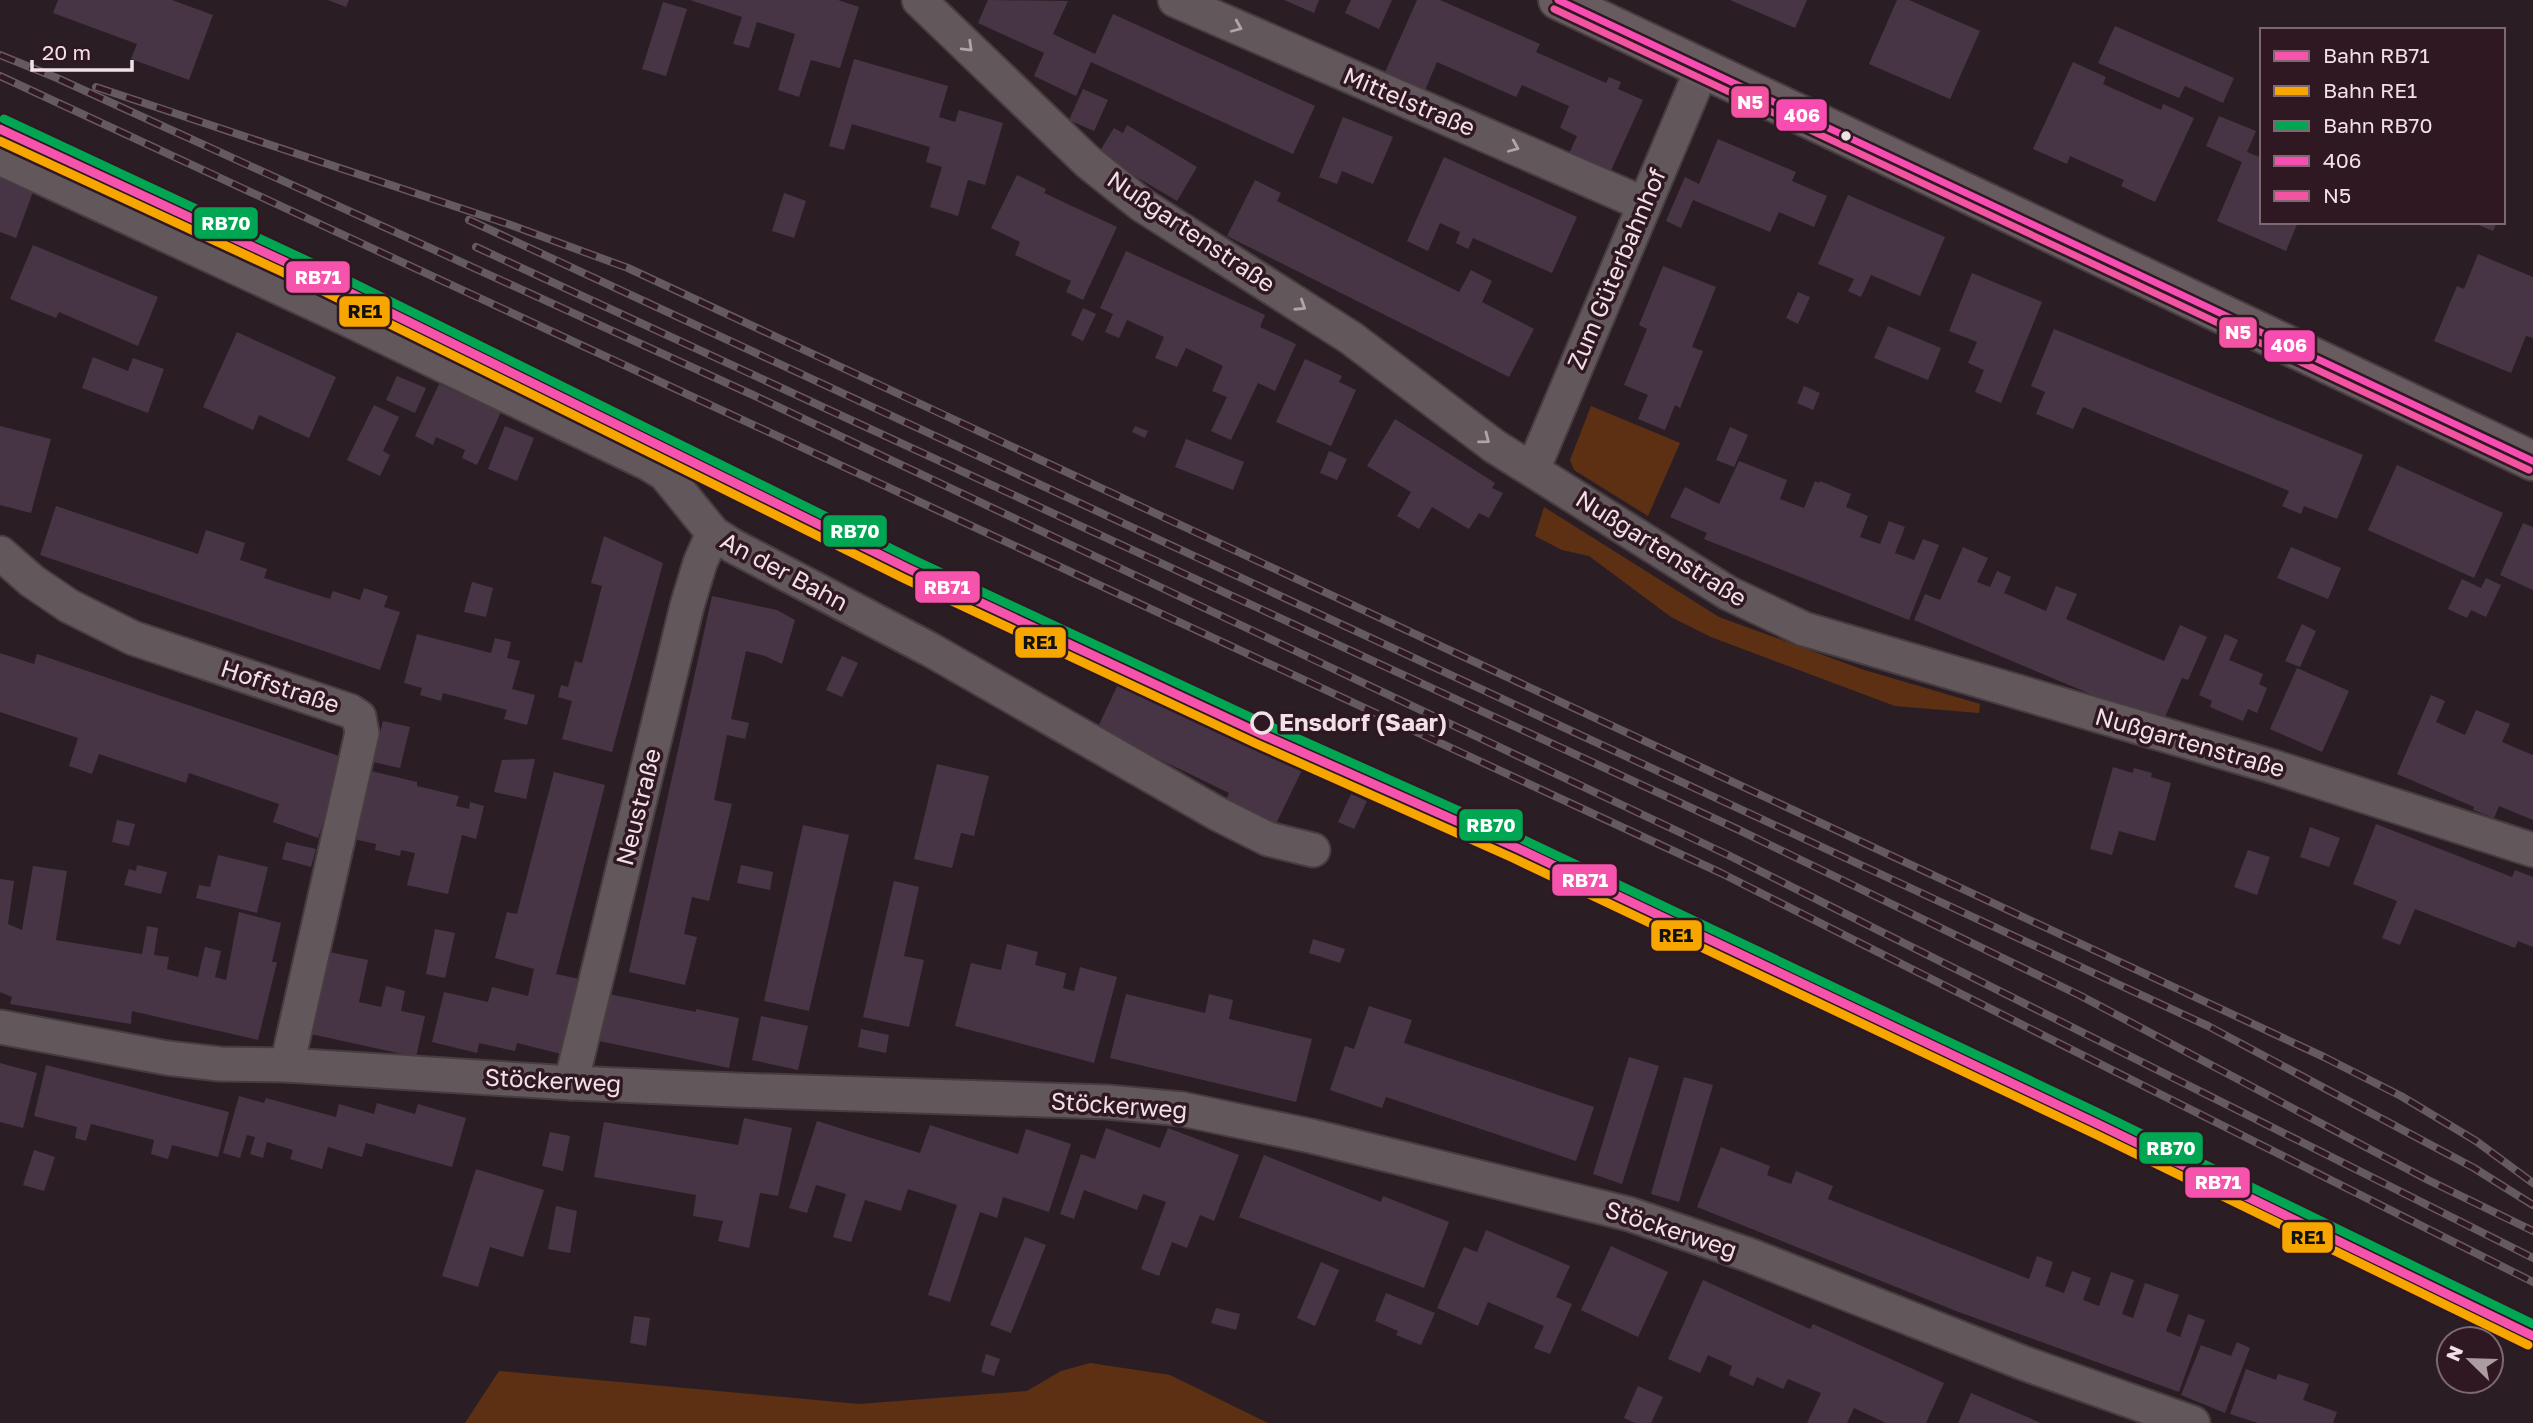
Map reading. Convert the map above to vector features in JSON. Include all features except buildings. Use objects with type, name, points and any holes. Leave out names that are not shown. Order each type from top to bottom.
[{"type":"main road","points":[[1558,0],[2533,461]]},
{"type":"street","name":"Mittelstraße","points":[[1175,0],[1644,204]]},
{"type":"street","name":"Nußgartenstraße","points":[[921,1],[1088,162],[1142,205],[1351,338],[1494,446],[1728,593],[1762,611],[1804,629],[2274,767],[2533,850]]},
{"type":"street","name":"Zum Güterbahnhof","points":[[1533,469],[1702,69]]},
{"type":"street","name":"An der Bahn","points":[[0,158],[345,318],[649,464],[665,474],[713,533],[931,650],[1218,814],[1268,839],[1314,850]]},
{"type":"street","name":"Neustraße","points":[[571,1083],[687,606],[700,563],[713,533]]},
{"type":"street","name":"Hoffstraße","points":[[0,553],[32,582],[69,607],[133,638],[350,711],[359,718],[362,733],[287,1065]]},
{"type":"street","name":"Stöckerweg","points":[[0,1027],[167,1058],[220,1064],[287,1065],[571,1083],[1107,1102],[1182,1109],[1311,1136],[1629,1214],[1692,1234],[2026,1364],[2193,1423]]},
{"type":"shaded area","points":[[1591,406],[1680,443],[1648,516],[1574,470],[1570,460]]},
{"type":"shaded area","points":[[1544,507],[1719,617],[1861,669],[1980,704],[1979,713],[1895,706],[1711,637],[1671,617],[1589,556],[1562,550],[1535,536]]},
{"type":"shaded area","points":[[1090,1363],[1170,1375],[1268,1423],[465,1423],[499,1371],[859,1404],[1027,1391],[1061,1371]]},
{"type":"railway","points":[[0,55],[57,78],[753,395],[1728,855],[2533,1258]]},
{"type":"railway","points":[[0,76],[1721,873],[2533,1282]]},
{"type":"railway","points":[[96,87],[508,224],[628,268],[2324,1057],[2401,1096],[2476,1141],[2533,1183]]},
{"type":"railway","points":[[469,220],[2208,1026],[2474,1168],[2533,1205]]},
{"type":"railway","points":[[476,247],[1737,829],[2081,996],[2428,1180],[2533,1231]]},
{"type":"rail line","name":"RB70","points":[[4,119],[329,271],[914,560],[1265,724],[1522,839],[2107,1117],[2533,1324]]},
{"type":"rail line","name":"RB71","points":[[0,129],[324,280],[909,569],[1261,734],[1517,848],[2102,1126],[2533,1336]]},
{"type":"rail line","name":"RE1","points":[[0,141],[319,289],[905,579],[1257,744],[1513,858],[2097,1135],[2528,1345]]},
{"type":"transit line","name":"406","points":[[1558,0],[2533,461]]},
{"type":"transit line","name":"N5","points":[[1554,9],[2529,470]]},
{"type":"place","name":"Ensdorf (Saar)","points":[[1262,723]]}]
